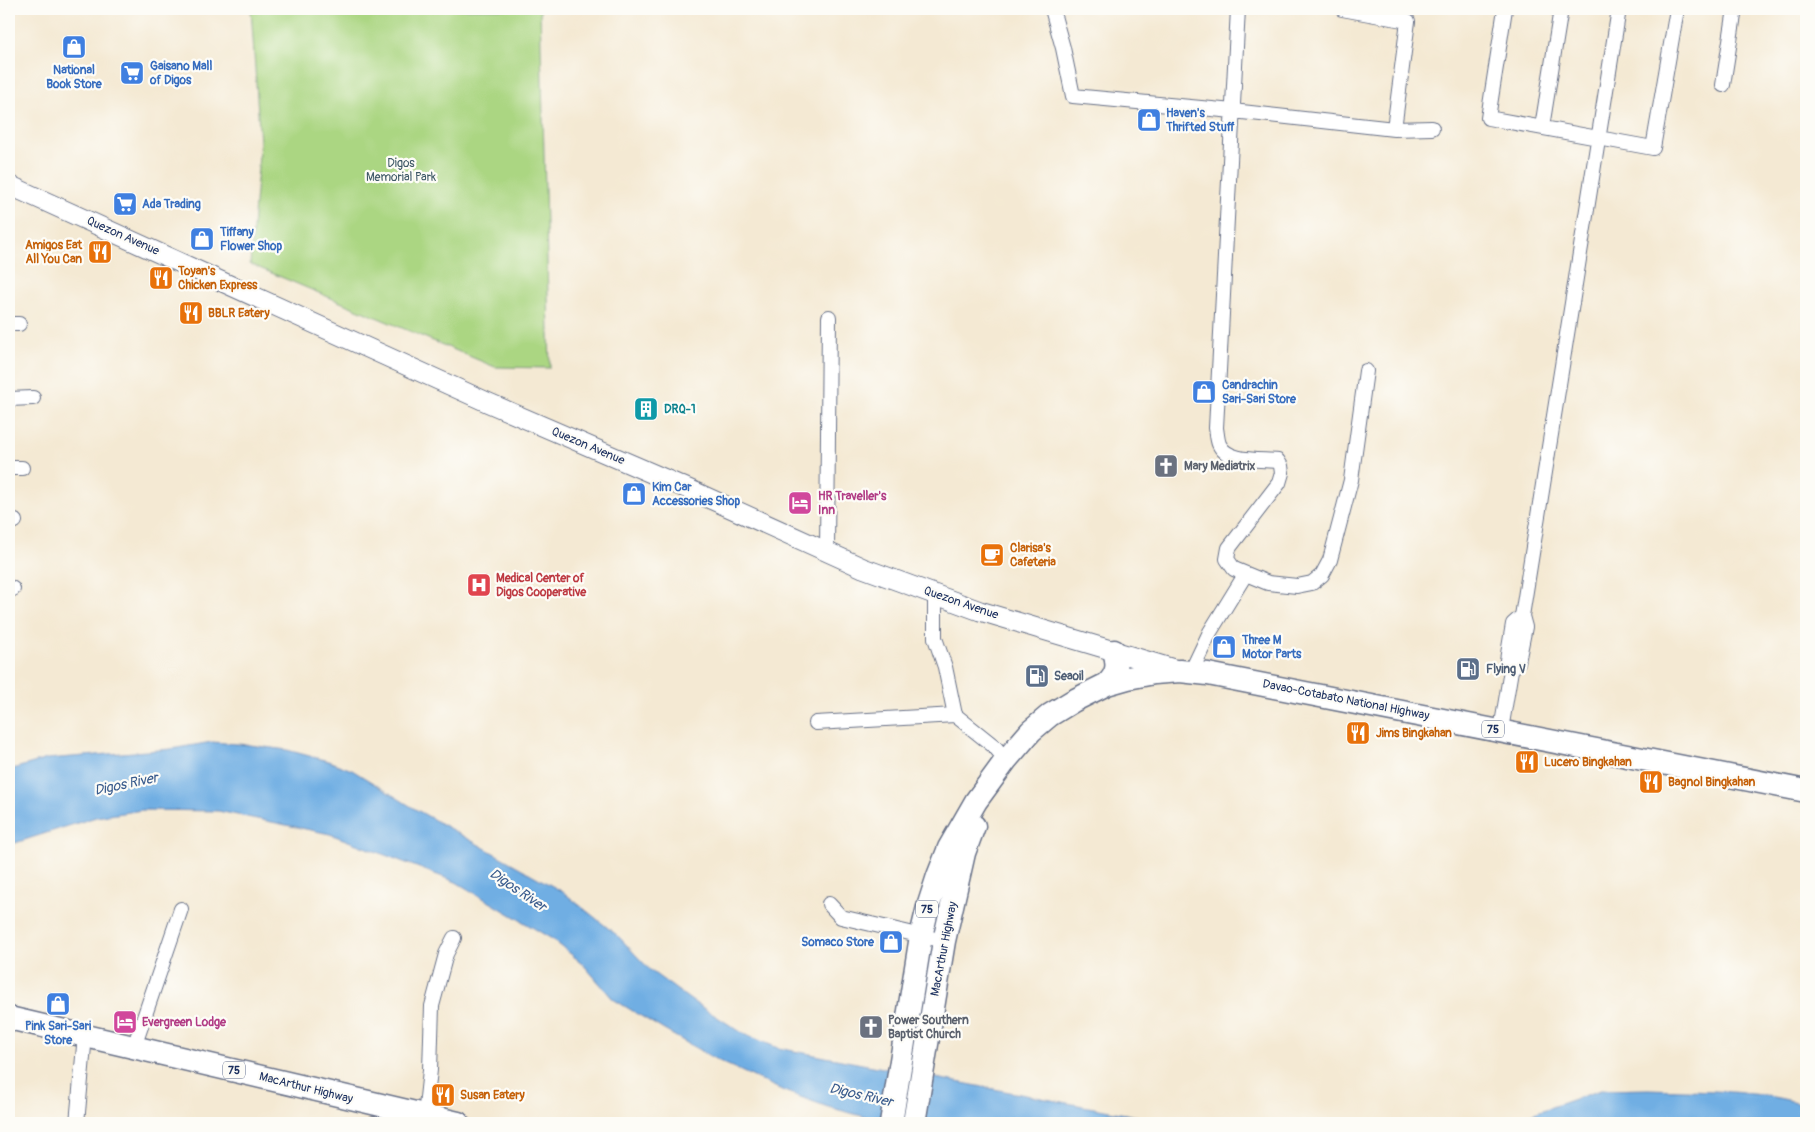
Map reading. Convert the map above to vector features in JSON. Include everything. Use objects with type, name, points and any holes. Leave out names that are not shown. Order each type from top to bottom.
[{"type":"highway","points":[[1107,684],[1116,672],[1117,665],[1114,651]]},
{"type":"highway","name":"MacArthur Highway","points":[[891,1123],[921,936],[938,876],[949,848],[976,801],[1006,760],[1031,731],[1050,715],[1072,701],[1107,684],[1154,673],[1186,671]]},
{"type":"highway","name":"Davao-Cotabato National Highway","points":[[1186,671],[1271,685],[1806,791]]},
{"type":"highway","name":"MacArthur Highway","points":[[914,1123],[944,942],[964,853],[993,780]]},
{"type":"highway","name":"MacArthur Highway","points":[[9,1018],[458,1123]]},
{"type":"main road","name":"Quezon Avenue","points":[[9,185],[489,403],[863,568],[980,611],[1186,671]]},
{"type":"street","points":[[1052,9],[1063,48],[1073,96],[1233,111],[1394,130],[1432,128]]},
{"type":"street","points":[[1238,9],[1216,428],[1219,445],[1227,453],[1236,457],[1278,461],[1282,466],[1279,482],[1227,554],[1229,564],[1245,575],[1268,583],[1297,586],[1312,583],[1322,575],[1330,560],[1351,480],[1366,371]]},
{"type":"street","points":[[1342,9],[1408,21],[1394,130]]},
{"type":"street","points":[[1505,9],[1488,118],[1653,148],[1677,9]]},
{"type":"street","points":[[1542,127],[1561,9]]},
{"type":"street","points":[[1501,730],[1511,670],[1507,660],[1513,624],[1522,616],[1619,9]]},
{"type":"street","points":[[1723,85],[1735,9]]},
{"type":"street","points":[[827,552],[829,317]]},
{"type":"street","points":[[9,399],[33,398]]},
{"type":"street","points":[[1186,671],[1245,575]]},
{"type":"street","points":[[935,594],[935,638],[945,667],[955,715],[996,747],[1006,760]]},
{"type":"street","points":[[816,723],[955,715]]},
{"type":"street","points":[[829,904],[841,917],[944,942]]},
{"type":"street","points":[[134,1047],[181,909]]},
{"type":"street","points":[[425,1116],[430,1070],[432,1006],[446,954],[454,938]]},
{"type":"street","points":[[63,1123],[77,1122],[85,1036]]},
{"type":"green space","name":"Digos Memorial Park","points":[[251,9],[540,9],[550,368],[495,367],[250,264],[260,143]]},
{"type":"water","name":"Digos River","points":[[212,742],[287,750],[328,761],[352,770],[415,809],[563,892],[618,936],[651,971],[692,1001],[744,1034],[778,1048],[1141,1117],[1154,1123],[889,1123],[828,1107],[784,1091],[717,1060],[664,1030],[613,999],[582,963],[552,939],[456,882],[330,834],[218,811],[142,810],[96,817],[9,845],[9,770],[47,759],[171,749]]},
{"type":"water","points":[[1648,1089],[1748,1093],[1787,1100],[1806,1105],[1806,1123],[1505,1123],[1601,1090]]},
{"type":"place","name":"National Book Store","points":[[74,47]]},
{"type":"place","name":"Gaisano Mall of Digos","points":[[132,73]]},
{"type":"place","name":"Haven's Thrifted Stuff","points":[[1149,120]]},
{"type":"place","name":"Ada Trading","points":[[125,204]]},
{"type":"place","name":"Tiffany Flower Shop","points":[[202,239]]},
{"type":"place","name":"Amigos Eat All You Can","points":[[100,252]]},
{"type":"place","name":"Toyan's Chicken Express","points":[[161,278]]},
{"type":"place","name":"BBLR Eatery","points":[[191,313]]},
{"type":"place","name":"Candrachin Sari-Sari Store","points":[[1204,392]]},
{"type":"place","name":"DRQ-1","points":[[646,409]]},
{"type":"place","name":"Mary Mediatrix","points":[[1166,466]]},
{"type":"place","name":"Kim Car Accessories Shop","points":[[634,494]]},
{"type":"place","name":"HR Traveller's Inn","points":[[800,503]]},
{"type":"place","name":"Clarisa's Cafeteria","points":[[992,555]]},
{"type":"place","name":"Medical Center of Digos Cooperative","points":[[479,585]]},
{"type":"place","name":"Three M Motor Parts","points":[[1224,647]]},
{"type":"place","name":"Flying V","points":[[1468,669]]},
{"type":"place","name":"Seaoil","points":[[1037,676]]},
{"type":"place","name":"Jims Bingkahan","points":[[1358,733]]},
{"type":"place","name":"Lucero Bingkahan","points":[[1527,762]]},
{"type":"place","name":"Bagnol Bingkahan","points":[[1651,782]]},
{"type":"place","name":"Somaco Store","points":[[891,942]]},
{"type":"place","name":"Pink Sari-Sari Store","points":[[58,1004]]},
{"type":"place","name":"Evergreen Lodge","points":[[125,1022]]},
{"type":"place","name":"Power Southern Baptist Church","points":[[871,1027]]},
{"type":"place","name":"Susan Eatery","points":[[443,1095]]}]
